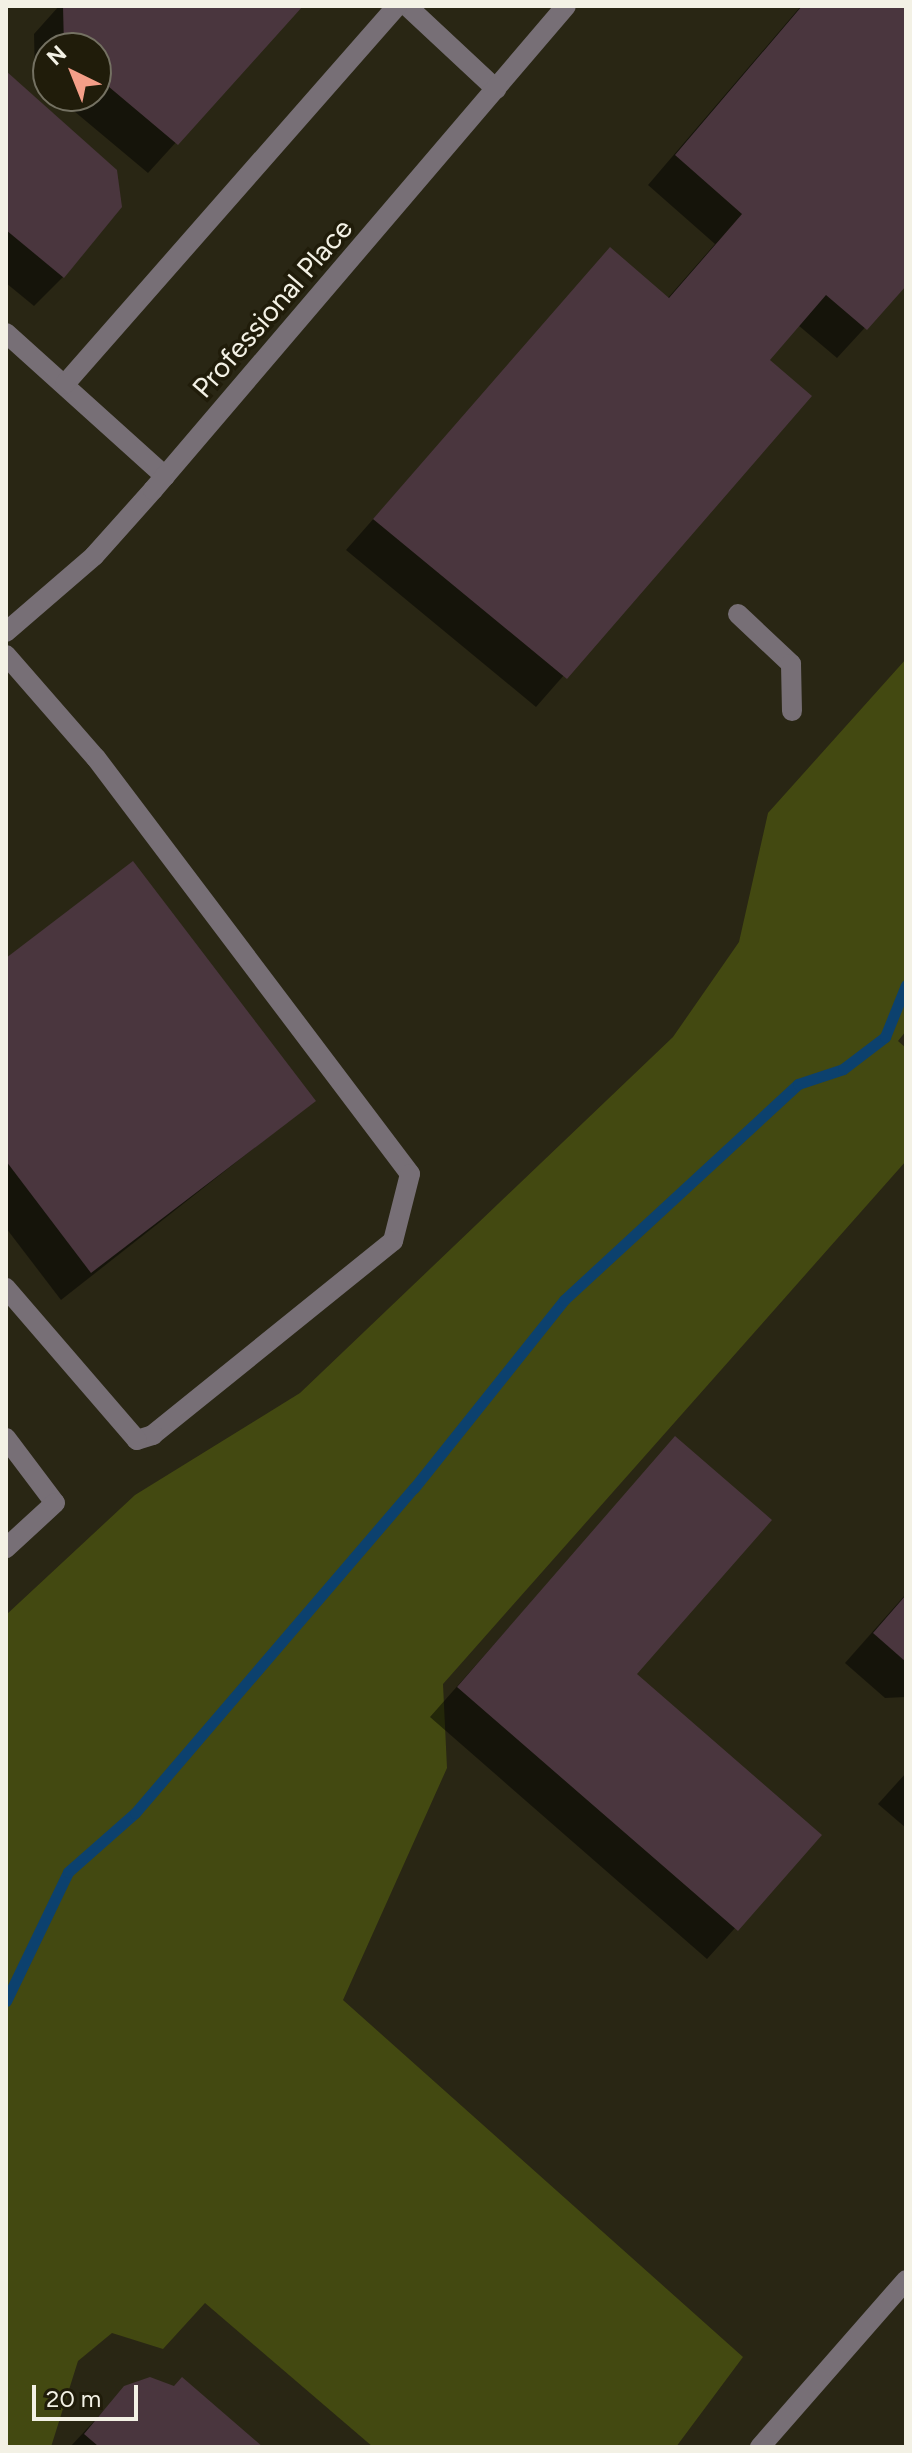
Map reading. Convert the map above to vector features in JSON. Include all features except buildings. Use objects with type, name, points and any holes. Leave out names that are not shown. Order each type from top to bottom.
[{"type":"street","points":[[65,384],[397,6]]},
{"type":"street","points":[[407,6],[496,89]]},
{"type":"street","name":"Professional Place","points":[[6,632],[94,556],[566,6]]},
{"type":"street","points":[[6,333],[165,476]]},
{"type":"street","points":[[738,614],[791,664],[792,711]]},
{"type":"street","points":[[6,655],[96,758],[410,1174],[393,1241],[153,1435],[137,1440],[6,1288]]},
{"type":"street","points":[[6,1438],[55,1503],[6,1548]]},
{"type":"street","points":[[760,2447],[906,2280]]},
{"type":"green space","points":[[906,659],[906,1031],[898,1041],[906,1048],[906,1161],[443,1684],[447,1768],[343,2000],[743,2357],[676,2447],[373,2447],[205,2303],[163,2349],[112,2333],[78,2361],[51,2447],[6,2447],[6,1615],[135,1495],[300,1393],[673,1037],[739,942],[768,813]]},
{"type":"waterway","points":[[6,2001],[68,1872],[135,1813],[414,1488],[564,1300],[798,1084],[843,1069],[885,1037],[906,985]]}]
